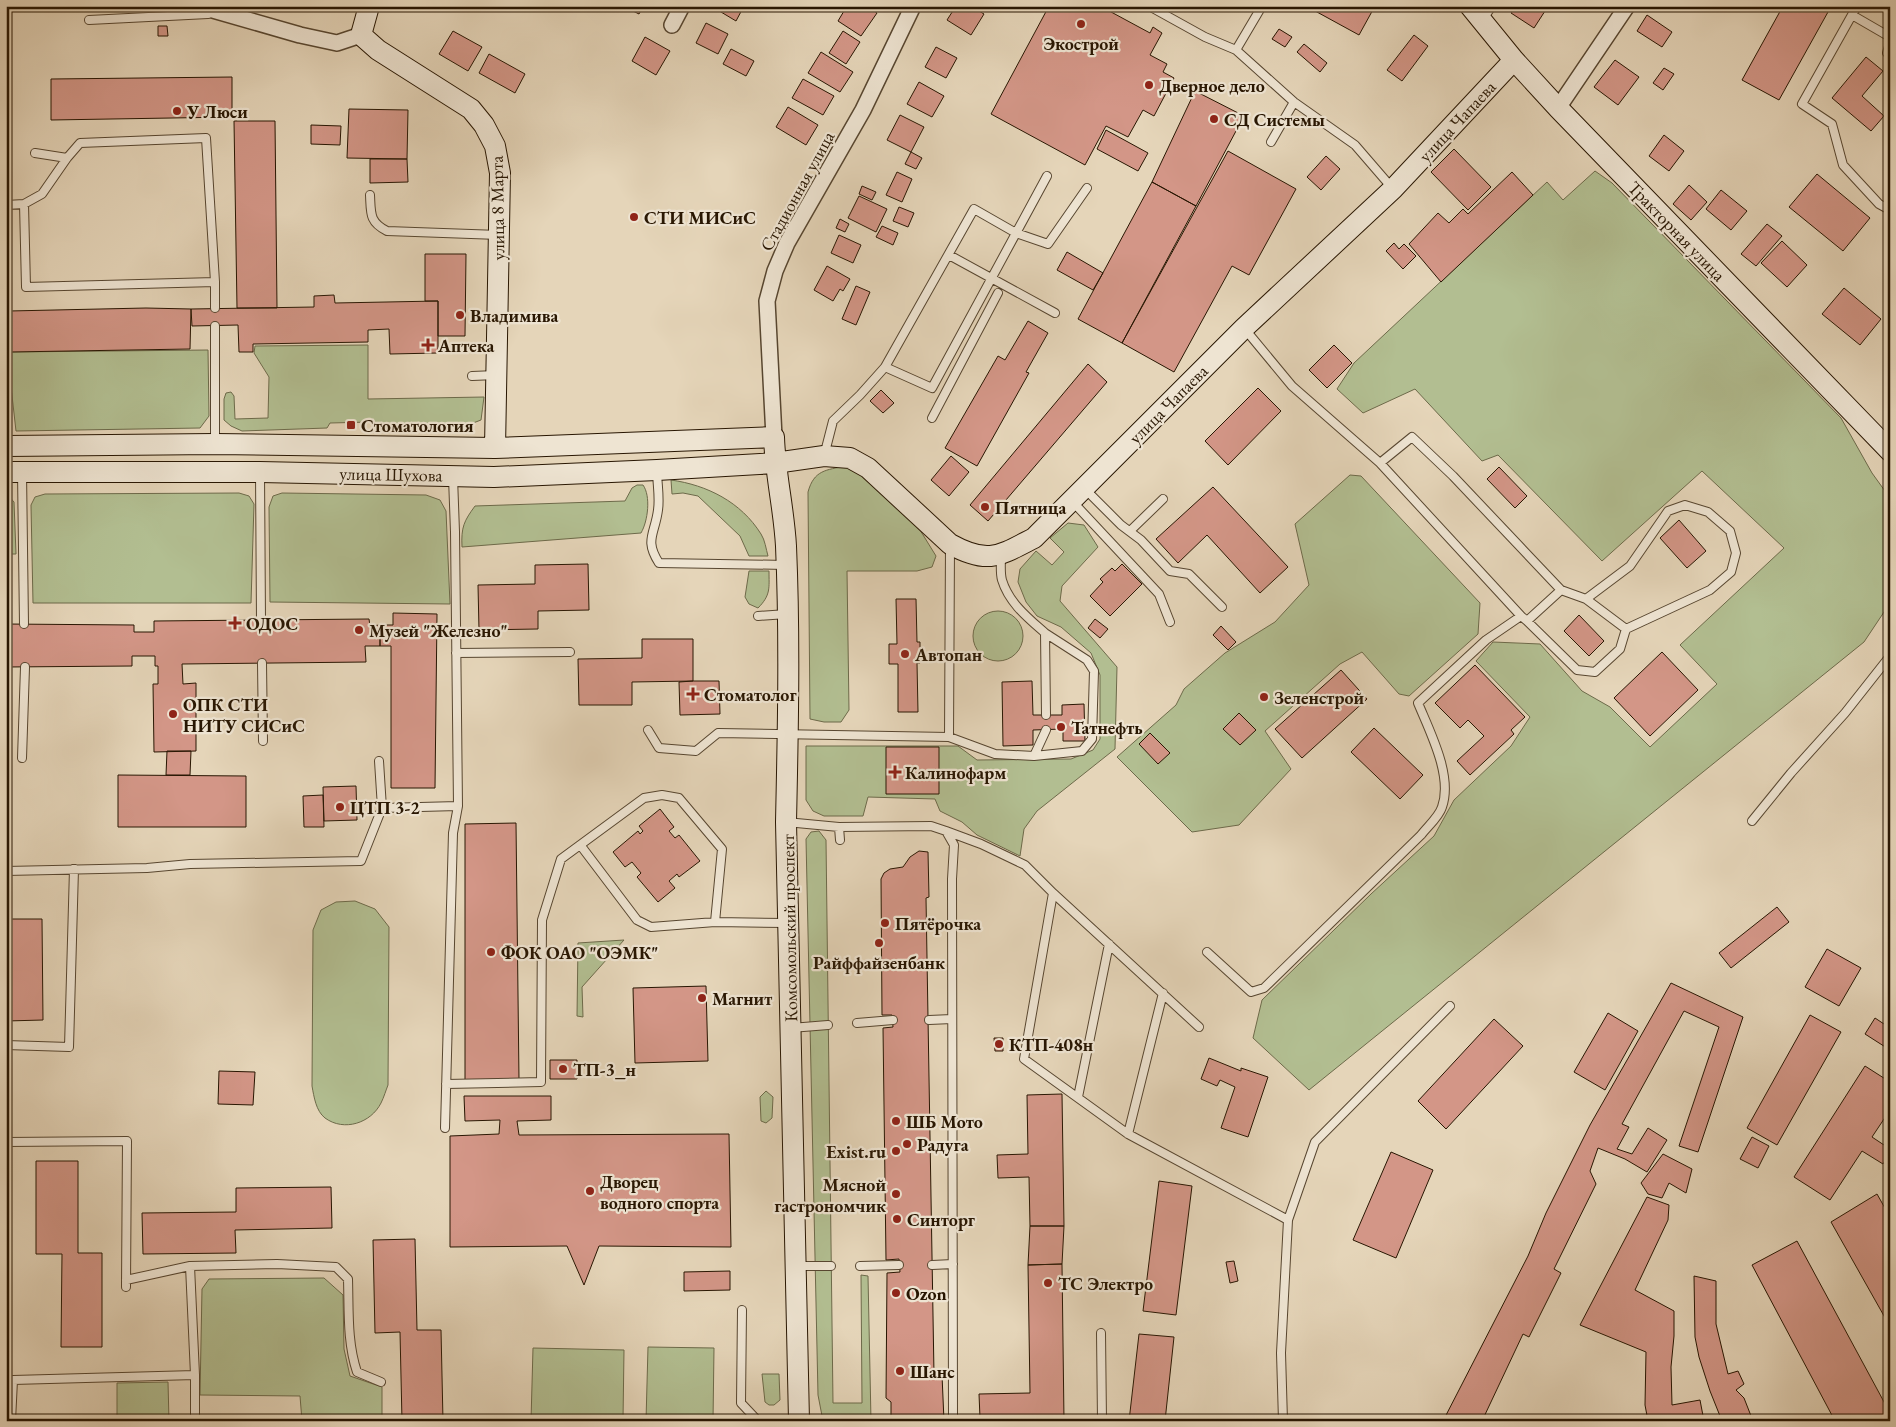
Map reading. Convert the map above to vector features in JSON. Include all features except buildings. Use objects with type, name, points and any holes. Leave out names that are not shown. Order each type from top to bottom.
[{"type":"main road","points":[[361,35],[369,6]]},
{"type":"main road","name":"Тракторная улица","points":[[1482,11],[1514,60],[1558,108],[1890,451]]},
{"type":"main road","name":"улица 8 Марта","points":[[361,35],[378,50],[471,109],[484,125],[495,146],[500,173],[494,448]]},
{"type":"main road","name":"улица Чапаева","points":[[775,463],[824,456],[850,458],[868,468],[950,544],[967,553],[984,557],[1001,555],[1034,538],[1244,328],[1392,189],[1514,60]]},
{"type":"main road","name":"улица Шухова","points":[[6,446],[215,444],[494,448],[774,436]]},
{"type":"main road","name":"Комсомольский проспект","points":[[774,436],[775,463],[785,533],[786,565],[788,734],[786,822],[798,1421]]},
{"type":"main road","name":"улица Шухова","points":[[14,472],[260,472],[494,477],[775,463]]},
{"type":"street","points":[[199,6],[337,43],[361,35]]},
{"type":"street","points":[[672,25],[682,6]]},
{"type":"street","name":"Стадионная улица","points":[[774,436],[767,301],[775,271],[787,243],[863,110],[913,6]]},
{"type":"street","points":[[1558,108],[1627,6]]},
{"type":"lane","points":[[1149,6],[1205,37],[1236,50],[1294,102],[1355,145],[1392,189]]},
{"type":"lane","points":[[1236,50],[1262,6]]},
{"type":"lane","points":[[1857,6],[1802,104],[1832,124],[1843,165],[1879,204],[1890,210]]},
{"type":"lane","points":[[89,20],[223,13]]},
{"type":"lane","points":[[1852,15],[1890,37]]},
{"type":"lane","points":[[1890,42],[1887,53],[1890,55]]},
{"type":"lane","points":[[1271,142],[1294,102]]},
{"type":"lane","points":[[6,205],[24,204],[42,194],[66,158],[80,143],[206,138],[215,308]]},
{"type":"lane","points":[[34,153],[66,158]]},
{"type":"lane","points":[[932,388],[1047,176]]},
{"type":"lane","points":[[824,456],[833,421],[885,367],[974,209],[1016,233],[1048,244],[1087,188]]},
{"type":"lane","points":[[370,195],[372,217],[377,226],[387,231],[499,236]]},
{"type":"lane","points":[[24,204],[26,287],[215,282]]},
{"type":"lane","points":[[949,255],[1056,313]]},
{"type":"lane","points":[[932,418],[998,293]]},
{"type":"lane","points":[[215,326],[215,444]]},
{"type":"lane","points":[[1244,328],[1292,386],[1380,463],[1524,618],[1576,670],[1595,672],[1620,649],[1626,629],[1710,590],[1731,572],[1736,553],[1730,531],[1708,512],[1685,505],[1668,511],[1630,566],[1586,599]]},
{"type":"lane","points":[[885,367],[945,393]]},
{"type":"lane","points":[[472,376],[496,375]]},
{"type":"lane","points":[[1380,463],[1412,437],[1453,476],[1561,590],[1586,599],[1626,629]]},
{"type":"lane","points":[[657,470],[658,509],[650,542],[652,552],[659,562],[786,565]]},
{"type":"lane","points":[[14,472],[24,624]]},
{"type":"lane","points":[[260,472],[261,620]]},
{"type":"lane","points":[[445,1128],[453,833],[458,806],[453,475]]},
{"type":"lane","points":[[1077,493],[1130,531],[1170,571],[1189,574],[1222,606]]},
{"type":"lane","points":[[1077,493],[1159,594],[1170,622]]},
{"type":"lane","points":[[1130,531],[1163,499]]},
{"type":"lane","points":[[949,737],[950,544]]},
{"type":"lane","points":[[648,730],[659,748],[696,750],[718,733],[949,737],[995,754],[1034,756],[1082,751],[1092,739],[1094,671],[1087,660],[1045,633],[1023,614],[1012,601],[1002,580],[1001,555]]},
{"type":"lane","points":[[1207,952],[1251,992],[1264,988],[1421,835],[1442,809],[1445,784],[1438,752],[1418,703],[1486,640],[1524,618],[1561,590]]},
{"type":"lane","points":[[758,616],[787,614]]},
{"type":"lane","points":[[1045,633],[1046,715]]},
{"type":"lane","points":[[456,653],[570,652]]},
{"type":"lane","points":[[1752,821],[1791,772],[1845,713],[1890,656]]},
{"type":"lane","points":[[262,663],[263,741]]},
{"type":"lane","points":[[22,758],[25,667]]},
{"type":"lane","points":[[1034,756],[1046,730]]},
{"type":"lane","points":[[6,871],[148,868],[190,864],[360,862],[382,808],[379,761]]},
{"type":"lane","points":[[446,1084],[541,1082],[542,920],[561,859],[644,798],[662,796],[679,798],[722,849],[715,922]]},
{"type":"lane","points":[[382,808],[458,806]]},
{"type":"lane","points":[[786,822],[839,827],[932,826],[981,844],[1025,865],[1053,893],[1199,1026]]},
{"type":"lane","points":[[839,827],[840,840]]},
{"type":"lane","points":[[946,831],[954,845],[952,880],[953,1421]]},
{"type":"lane","points":[[581,846],[637,920],[651,926],[715,922],[788,923]]},
{"type":"lane","points":[[6,1045],[69,1046],[74,869]]},
{"type":"lane","points":[[1053,893],[1024,1059],[1128,1134],[1288,1220]]},
{"type":"lane","points":[[1078,1097],[1109,944]]},
{"type":"lane","points":[[1128,1134],[1163,993]]},
{"type":"lane","points":[[1283,1421],[1281,1352],[1288,1220],[1315,1142],[1450,1006]]},
{"type":"lane","points":[[928,1020],[952,1019]]},
{"type":"lane","points":[[857,1023],[893,1020]]},
{"type":"lane","points":[[791,1028],[828,1025]]},
{"type":"lane","points":[[6,1142],[127,1141],[126,1283],[190,1266],[276,1264],[336,1266],[348,1279],[350,1346],[357,1372],[381,1382]]},
{"type":"lane","points":[[932,1265],[953,1264]]},
{"type":"lane","points":[[860,1266],[899,1265]]},
{"type":"lane","points":[[190,1266],[195,1421]]},
{"type":"lane","points":[[795,1266],[831,1266]]},
{"type":"lane","points":[[742,1310],[741,1403],[758,1421]]},
{"type":"lane","points":[[1102,1332],[1102,1421]]},
{"type":"lane","points":[[11,1421],[13,1380],[195,1375]]},
{"type":"green space","points":[[1595,171],[1612,183],[1841,418],[1872,473],[1890,498],[1890,603],[1864,642],[1309,1090],[1253,1038],[1262,1000],[1434,836],[1454,800],[1511,746],[1530,717],[1476,661],[1493,642],[1540,644],[1582,691],[1610,707],[1650,747],[1717,684],[1680,645],[1784,548],[1702,471],[1602,561],[1498,455],[1482,461],[1415,389],[1363,413],[1337,389],[1354,363],[1547,182],[1563,200]]},
{"type":"green space","points":[[368,345],[368,399],[484,397],[481,420],[460,428],[382,430],[371,422],[330,423],[327,428],[242,431],[224,420],[224,399],[226,393],[231,392],[234,396],[235,419],[268,418],[269,377],[254,353],[255,346]]},
{"type":"green space","points":[[208,350],[209,416],[200,428],[16,431],[9,369],[9,352]]},
{"type":"green space","points":[[846,466],[865,477],[920,530],[936,556],[932,567],[917,571],[847,571],[849,710],[841,722],[824,722],[810,719],[808,492],[817,475],[827,470]]},
{"type":"green space","points":[[1350,475],[1361,476],[1480,603],[1478,634],[1409,696],[1399,694],[1362,652],[1340,664],[1265,731],[1291,769],[1239,825],[1192,832],[1117,757],[1176,705],[1184,689],[1225,653],[1275,622],[1309,585],[1295,524]]},
{"type":"green space","points":[[671,480],[684,482],[710,491],[733,504],[744,513],[761,534],[768,556],[749,556],[740,536],[698,496],[683,493],[672,494]]},
{"type":"green space","points":[[637,485],[643,485],[648,502],[647,515],[641,533],[462,547],[464,525],[475,506],[625,501],[632,488]]},
{"type":"green space","points":[[6,493],[14,502],[16,554],[6,554]]},
{"type":"green space","points":[[239,493],[249,496],[254,504],[251,603],[33,603],[31,505],[35,497],[45,494]]},
{"type":"green space","points":[[282,493],[426,495],[440,500],[446,511],[450,604],[270,602],[269,507],[273,496]]},
{"type":"green space","points":[[1068,523],[1084,525],[1098,547],[1062,586],[1060,601],[1117,667],[1115,749],[1037,811],[1024,829],[1020,856],[977,835],[962,822],[940,811],[935,799],[868,797],[863,816],[824,816],[813,811],[806,800],[806,746],[958,746],[977,760],[1071,759],[1093,750],[1100,739],[1100,675],[1091,653],[1061,627],[1037,616],[1026,602],[1018,582],[1020,569],[1036,551],[1052,565],[1064,552],[1050,538]]},
{"type":"green space","points":[[749,571],[769,571],[767,595],[758,608],[749,604],[745,597]]},
{"type":"green space","points":[[993,611],[1003,611],[1016,618],[1023,631],[1023,641],[1016,654],[1003,661],[993,661],[984,657],[977,650],[973,641],[973,631],[977,622],[984,615]]},
{"type":"green space","points":[[819,831],[826,840],[833,1403],[862,1403],[861,1275],[868,1276],[871,1421],[823,1421],[818,1395],[806,839],[811,832]]},
{"type":"green space","points":[[355,901],[375,909],[389,927],[388,1085],[381,1103],[371,1116],[348,1125],[332,1122],[319,1112],[312,1086],[313,930],[321,910],[336,902]]},
{"type":"green space","points":[[624,940],[582,987],[583,1017],[577,1016],[578,943]]},
{"type":"green space","points":[[766,1091],[773,1097],[772,1118],[766,1123],[761,1121],[760,1097]]},
{"type":"green space","points":[[324,1278],[343,1295],[344,1349],[350,1376],[382,1387],[382,1421],[302,1421],[300,1396],[200,1395],[202,1289],[209,1279]]},
{"type":"green space","points":[[648,1347],[714,1348],[713,1421],[646,1421]]},
{"type":"green space","points":[[533,1348],[624,1350],[623,1420],[531,1421]]},
{"type":"green space","points":[[762,1374],[779,1374],[780,1400],[774,1405],[769,1405],[765,1402]]},
{"type":"green space","points":[[168,1382],[169,1421],[117,1421],[117,1383]]},
{"type":"place","name":"Экострой","points":[[1081,24]]},
{"type":"place","name":"Дверное дело","points":[[1149,85]]},
{"type":"place","name":"У Люси","points":[[177,111]]},
{"type":"place","name":"СД Системы","points":[[1214,119]]},
{"type":"place","name":"СТИ МИСиС","points":[[634,217]]},
{"type":"place","name":"Владимива","points":[[460,315]]},
{"type":"place","name":"Аптека","points":[[428,345]]},
{"type":"place","name":"Стоматология","points":[[351,425]]},
{"type":"place","name":"Пятница","points":[[985,507]]},
{"type":"place","name":"ОДОС","points":[[235,623]]},
{"type":"place","name":"Музей \"Железно\"","points":[[359,630]]},
{"type":"place","name":"Автопан","points":[[905,654]]},
{"type":"place","name":"Стоматолог","points":[[693,694]]},
{"type":"place","name":"Зеленстрой","points":[[1264,697]]},
{"type":"place","name":"ОПК СТИ НИТУ СИСиС","points":[[173,714]]},
{"type":"place","name":"Татнефть","points":[[1061,727]]},
{"type":"place","name":"Калинофарм","points":[[895,772]]},
{"type":"place","name":"ЦТП 3-2","points":[[340,807]]},
{"type":"place","name":"Пятёрочка","points":[[885,923]]},
{"type":"place","name":"Райффайзенбанк","points":[[879,943]]},
{"type":"place","name":"ФОК ОАО \"ОЭМК\"","points":[[491,952]]},
{"type":"place","name":"Магнит","points":[[702,998]]},
{"type":"place","name":"КТП-408н","points":[[999,1044]]},
{"type":"place","name":"ТП-3_н","points":[[563,1069]]},
{"type":"place","name":"ШБ Мото","points":[[896,1121]]},
{"type":"place","name":"Радуга","points":[[907,1144]]},
{"type":"place","name":"Exist.ru","points":[[896,1151]]},
{"type":"place","name":"Дворец водного спорта","points":[[590,1191]]},
{"type":"place","name":"Мясной гастрономчик","points":[[896,1194]]},
{"type":"place","name":"Синторг","points":[[897,1219]]},
{"type":"place","name":"ТС Электро","points":[[1048,1283]]},
{"type":"place","name":"Ozon","points":[[896,1293]]},
{"type":"place","name":"Шанс","points":[[900,1371]]}]
